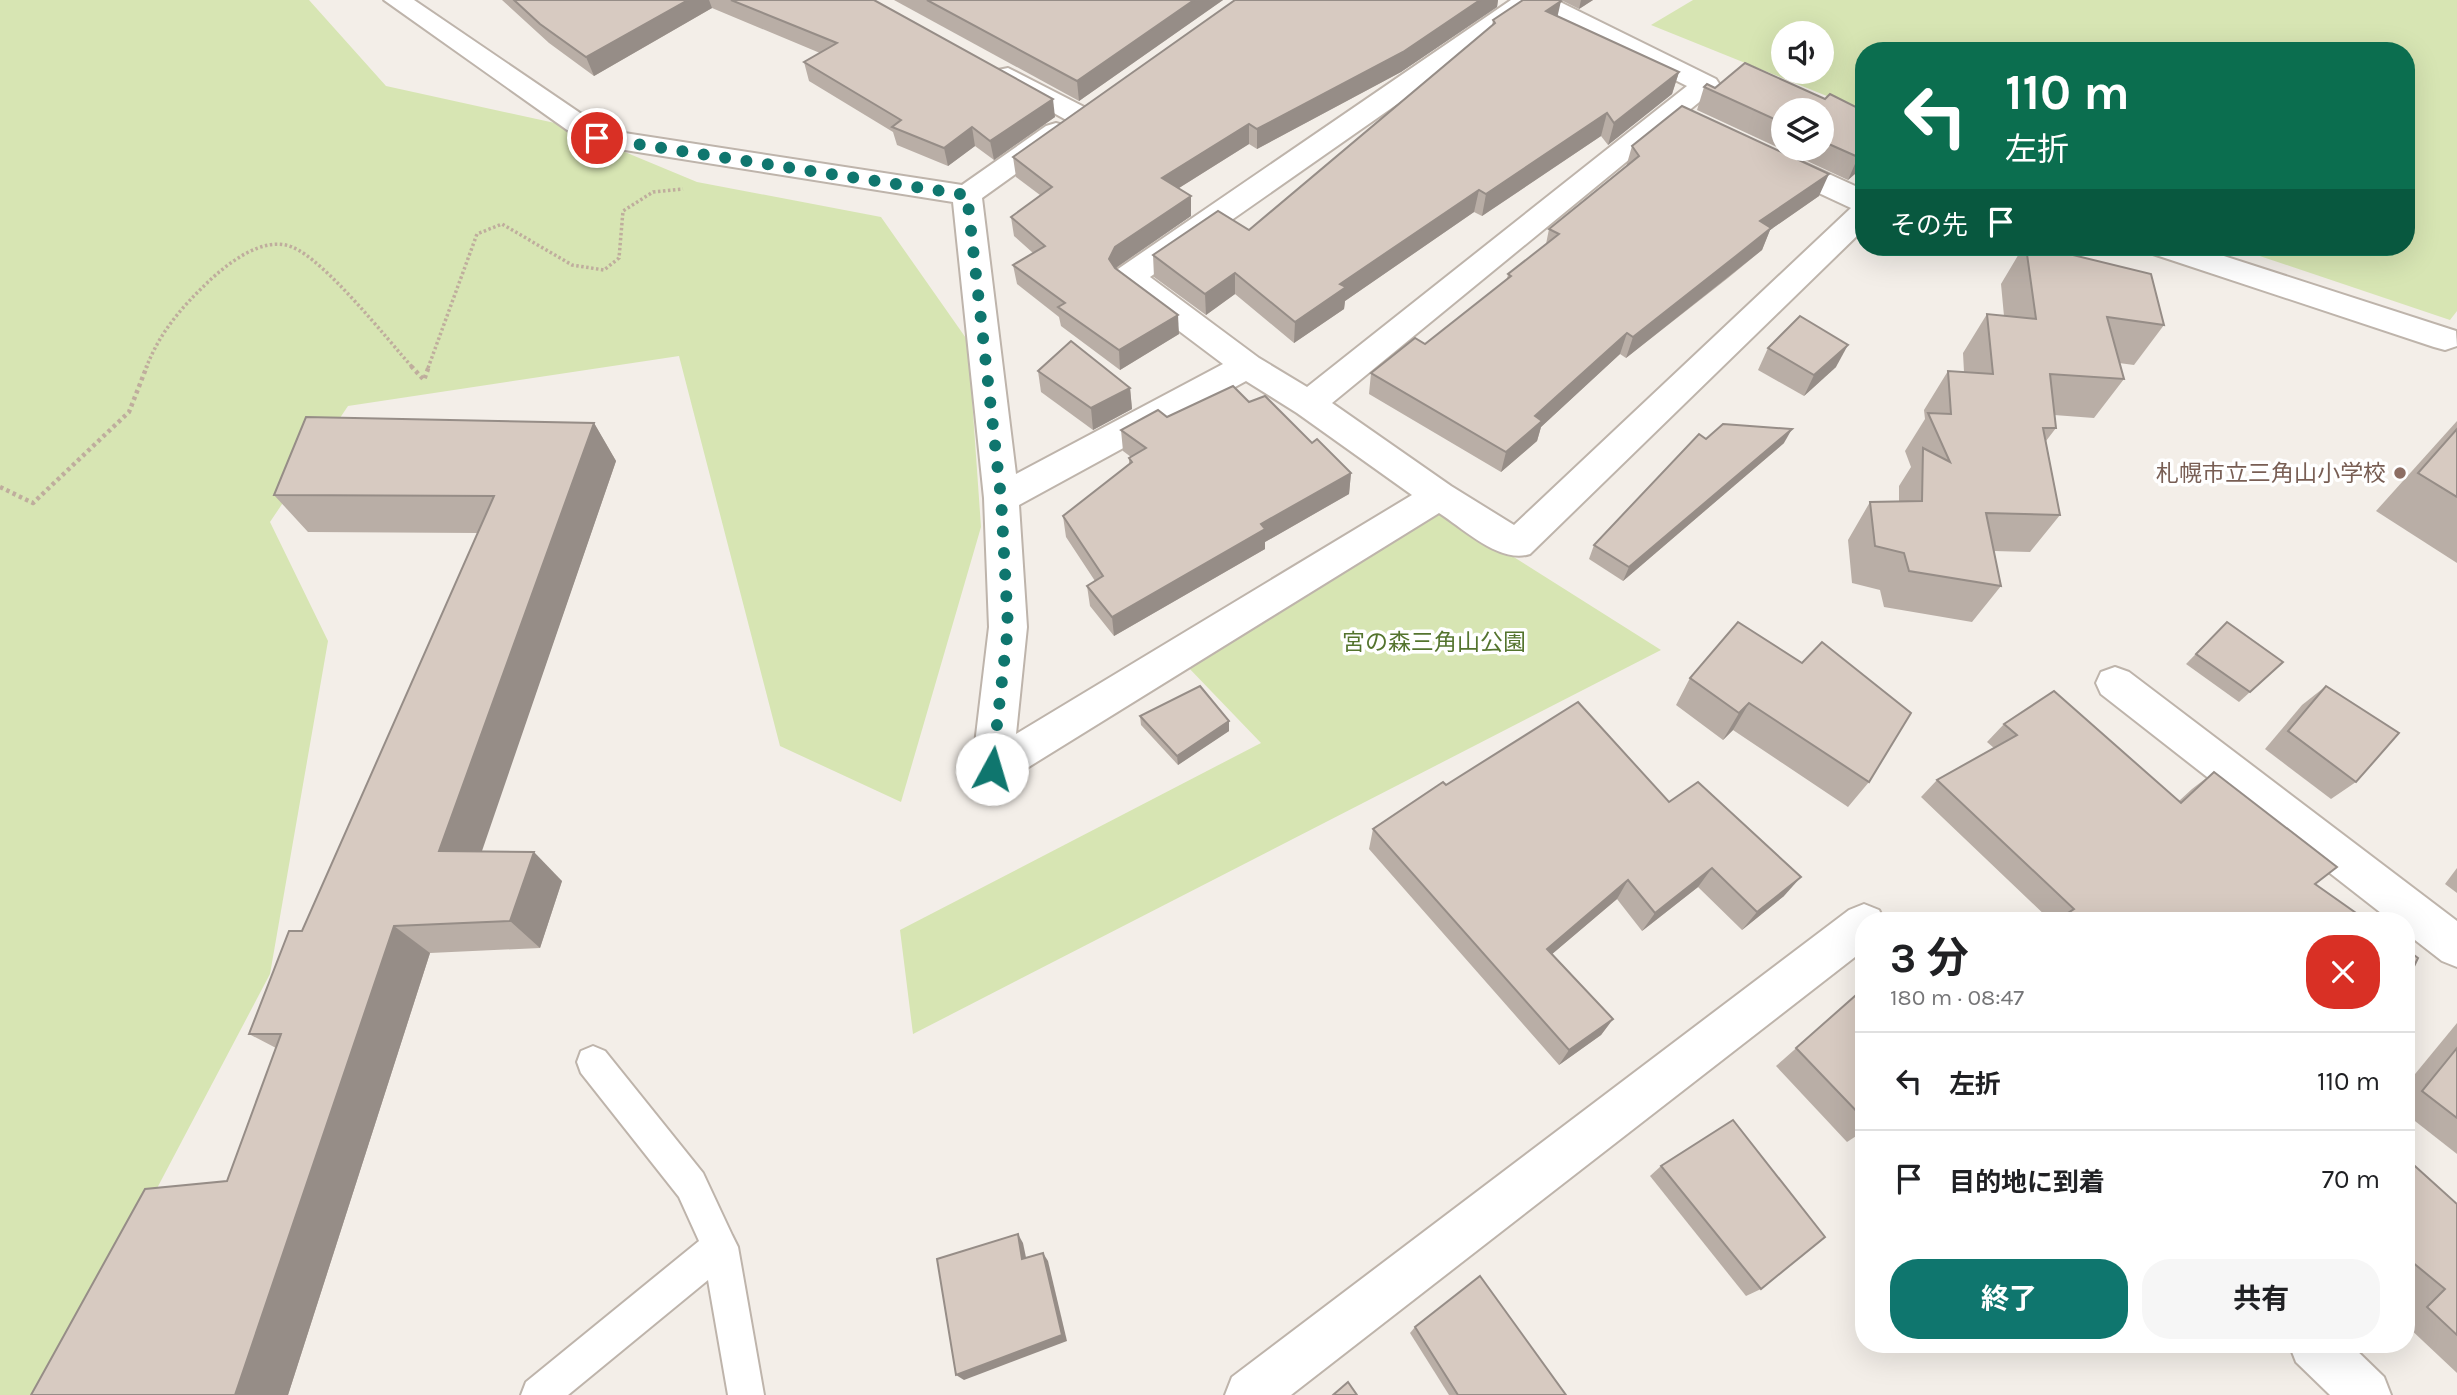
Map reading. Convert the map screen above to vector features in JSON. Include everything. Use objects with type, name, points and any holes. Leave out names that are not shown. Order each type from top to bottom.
[{"type":"street","points":[[397,0],[597,138],[967,195],[1091,108],[986,64]]},
{"type":"street","points":[[1528,0],[1129,277],[1247,366],[1309,404],[1439,496],[1517,544],[1855,221]]},
{"type":"street","points":[[1309,404],[1683,118],[1706,85],[1536,0]]},
{"type":"street","points":[[1755,152],[1855,198]]},
{"type":"street","points":[[967,195],[1001,498],[1008,627],[992,769],[1439,496]]},
{"type":"street","points":[[2191,256],[2445,339]]},
{"type":"street","points":[[1001,498],[1247,366]]},
{"type":"street","points":[[2115,683],[2412,912]]},
{"type":"street","points":[[2415,915],[2457,947]]},
{"type":"street","points":[[1250,1395],[1855,931]]},
{"type":"street","points":[[2323,1353],[2365,1395]]},
{"type":"lane","points":[[593,1062],[691,1185],[720,1247],[746,1395]]},
{"type":"lane","points":[[539,1395],[720,1247]]},
{"type":"path","points":[[0,488],[33,503],[129,412],[152,352],[174,315],[227,264],[268,245],[292,247],[327,273],[424,380],[477,234],[502,224],[572,265],[604,270],[619,258],[623,211],[653,192],[687,189]]},
{"type":"green space","points":[[0,0],[309,0],[386,86],[555,123],[697,182],[881,217],[968,341],[981,527],[901,802],[780,746],[679,356],[348,406],[270,522],[328,641],[270,974],[48,1395],[0,1395]]},
{"type":"green space","points":[[1693,0],[2457,0],[2457,311],[2450,320],[2260,256],[2415,256],[2415,42],[1855,42],[1855,107],[1797,84],[1834,84],[1834,21],[1771,21],[1771,73],[1651,25]]},
{"type":"green space","name":"宮の森三角山公園","points":[[1438,509],[1661,650],[913,1034],[900,930],[1261,743],[1186,665]]},
{"type":"building","points":[[514,0],[688,0],[586,57],[540,24]]},
{"type":"building","points":[[731,0],[874,0],[1053,99],[990,141],[972,127],[944,148],[892,127],[901,120],[804,62],[837,43]]},
{"type":"building","points":[[927,0],[1194,0],[1077,81]]},
{"type":"building","points":[[1235,0],[1480,0],[1403,52],[1257,129],[1249,124],[1162,178],[1191,196],[1115,247],[1109,259],[1115,268],[1178,315],[1119,350],[1058,307],[1065,303],[1013,265],[1045,246],[1011,217],[1052,187],[1013,157]]},
{"type":"building","points":[[1523,0],[1559,0],[1561,1],[1546,11],[1679,72],[1614,123],[1607,113],[1486,194],[1479,190],[1340,284],[1346,287],[1295,322],[1235,273],[1205,294],[1153,255],[1218,211],[1249,230],[1495,23],[1493,20]]},
{"type":"building","points":[[1745,63],[1771,75],[1771,84],[1792,84],[1823,98],[1771,98],[1771,118],[1704,87],[1707,84],[1715,88]]},
{"type":"building","points":[[1830,94],[1855,106],[1855,156],[1834,146],[1834,98],[1826,98]]},
{"type":"building","points":[[1682,106],[1771,147],[1771,161],[1801,161],[1829,174],[1760,221],[1771,228],[1736,256],[1633,337],[1627,333],[1535,416],[1542,421],[1506,452],[1371,373],[1415,338],[1425,344],[1511,276],[1508,274],[1559,234],[1549,229],[1639,156],[1632,146]]},
{"type":"building","points":[[2027,256],[2077,256],[2151,274],[2164,325],[2107,317],[2124,379],[2050,374],[2056,428],[2043,428],[2060,515],[1986,513],[2001,586],[1909,571],[1904,553],[1875,546],[1870,502],[1922,501],[1923,448],[1950,462],[1928,413],[1951,414],[1948,371],[1993,374],[1987,314],[2036,319]]},
{"type":"building","points":[[1800,316],[1848,345],[1814,375],[1768,348]]},
{"type":"building","points":[[1071,341],[1130,388],[1091,408],[1038,371]]},
{"type":"building","points":[[1233,386],[1249,402],[1265,396],[1312,443],[1317,439],[1351,473],[1261,524],[1265,529],[1112,617],[1087,586],[1103,576],[1063,516],[1132,462],[1129,458],[1146,448],[1121,430],[1158,410],[1167,417]]},
{"type":"building","points":[[306,417],[594,423],[439,851],[534,852],[510,921],[394,926],[235,1395],[31,1395],[145,1189],[227,1181],[281,1034],[249,1034],[289,931],[302,931],[494,496],[274,495]]},
{"type":"building","points":[[1723,424],[1792,429],[1629,567],[1594,545],[1699,434],[1706,439]]},
{"type":"building","points":[[2457,429],[2457,497],[2418,473]]},
{"type":"building","points":[[1738,622],[1802,663],[1822,642],[1911,713],[1869,782],[1749,703],[1739,713],[1690,678]]},
{"type":"building","points":[[2227,622],[2283,662],[2250,692],[2196,654]]},
{"type":"building","points":[[1200,686],[1229,721],[1177,756],[1140,716]]},
{"type":"building","points":[[2326,686],[2399,733],[2356,782],[2288,731]]},
{"type":"building","points":[[2054,691],[2181,803],[2214,772],[2337,867],[2315,884],[2355,912],[2070,912],[2074,909],[1937,780],[2017,735],[2004,724]]},
{"type":"building","points":[[1578,702],[1669,802],[1698,782],[1801,877],[1757,912],[1712,868],[1655,913],[1628,880],[1547,949],[1613,1019],[1569,1050],[1373,829],[1443,782],[1446,785]]},
{"type":"building","points":[[1855,996],[1855,1110],[1796,1048]]},
{"type":"building","points":[[2457,1048],[2457,1118],[2422,1091]]},
{"type":"building","points":[[1733,1120],[1825,1237],[1761,1289],[1661,1166]]},
{"type":"building","points":[[2415,1166],[2457,1204],[2457,1335],[2427,1307],[2445,1289],[2415,1264]]},
{"type":"building","points":[[1018,1234],[1022,1259],[1043,1253],[1062,1335],[956,1375],[937,1259]]},
{"type":"building","points":[[1480,1276],[1566,1395],[1458,1395],[1415,1327]]},
{"type":"building","points":[[1348,1382],[1357,1395],[1333,1395]]},
{"type":"place","name":"札幌市立三角山小学校","points":[[2400,473]]},
{"type":"route","points":[[597,138],[967,195],[1001,498],[1008,627],[992,769]]}]
